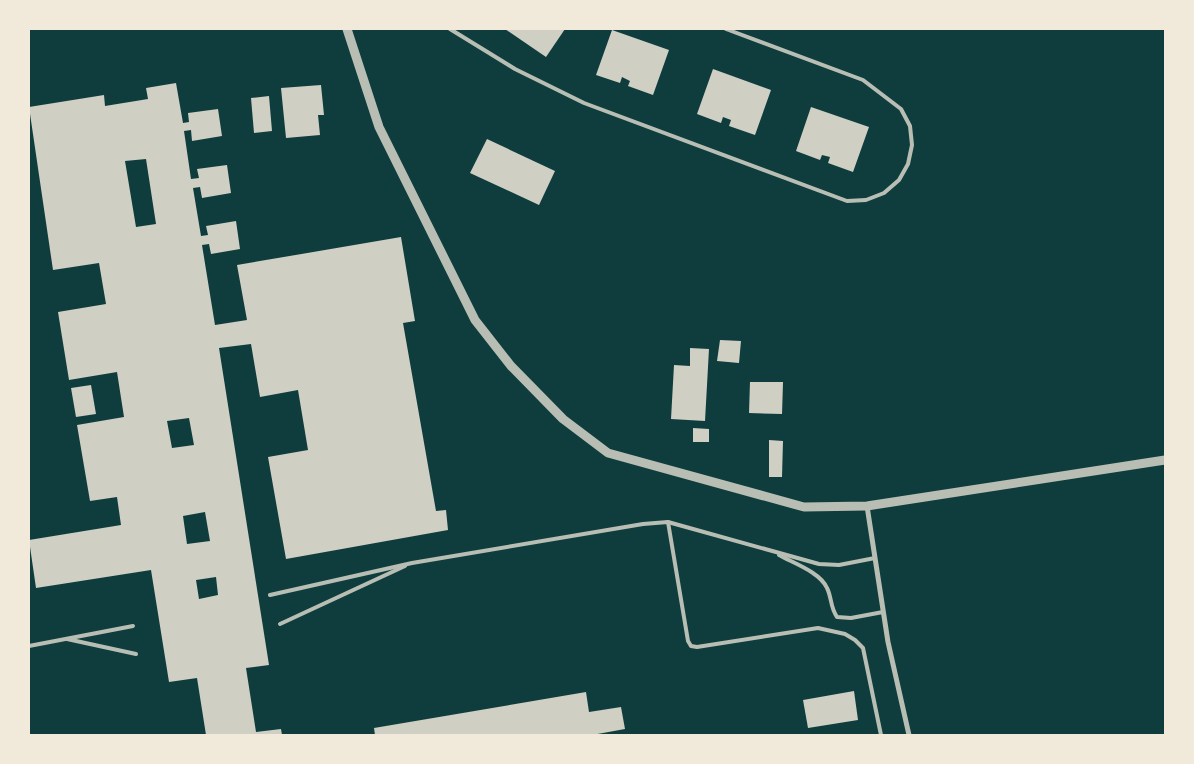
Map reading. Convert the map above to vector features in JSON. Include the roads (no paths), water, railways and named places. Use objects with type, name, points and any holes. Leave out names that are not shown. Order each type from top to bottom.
[{"type":"street","points":[[347,29],[379,127],[475,320],[511,366],[563,419],[608,453],[804,507],[867,506],[1165,460]]},
{"type":"street","points":[[867,506],[883,612],[909,735]]},
{"type":"lane","points":[[450,29],[515,69],[584,103],[847,201],[866,200],[884,193],[898,180],[908,164],[912,145],[910,126],[901,109],[863,80],[726,29]]},
{"type":"lane","points":[[270,595],[412,564],[643,524],[668,522],[819,564],[839,565],[875,558]]},
{"type":"lane","points":[[668,522],[688,641],[691,646],[697,647],[818,628],[845,634],[855,640],[862,648],[882,735]]},
{"type":"lane","points":[[774,552],[822,580],[828,588],[831,609],[837,617],[851,618],[883,612]]},
{"type":"lane","points":[[280,624],[412,564]]},
{"type":"lane","points":[[29,646],[133,626]]},
{"type":"lane","points":[[65,638],[136,654]]}]
